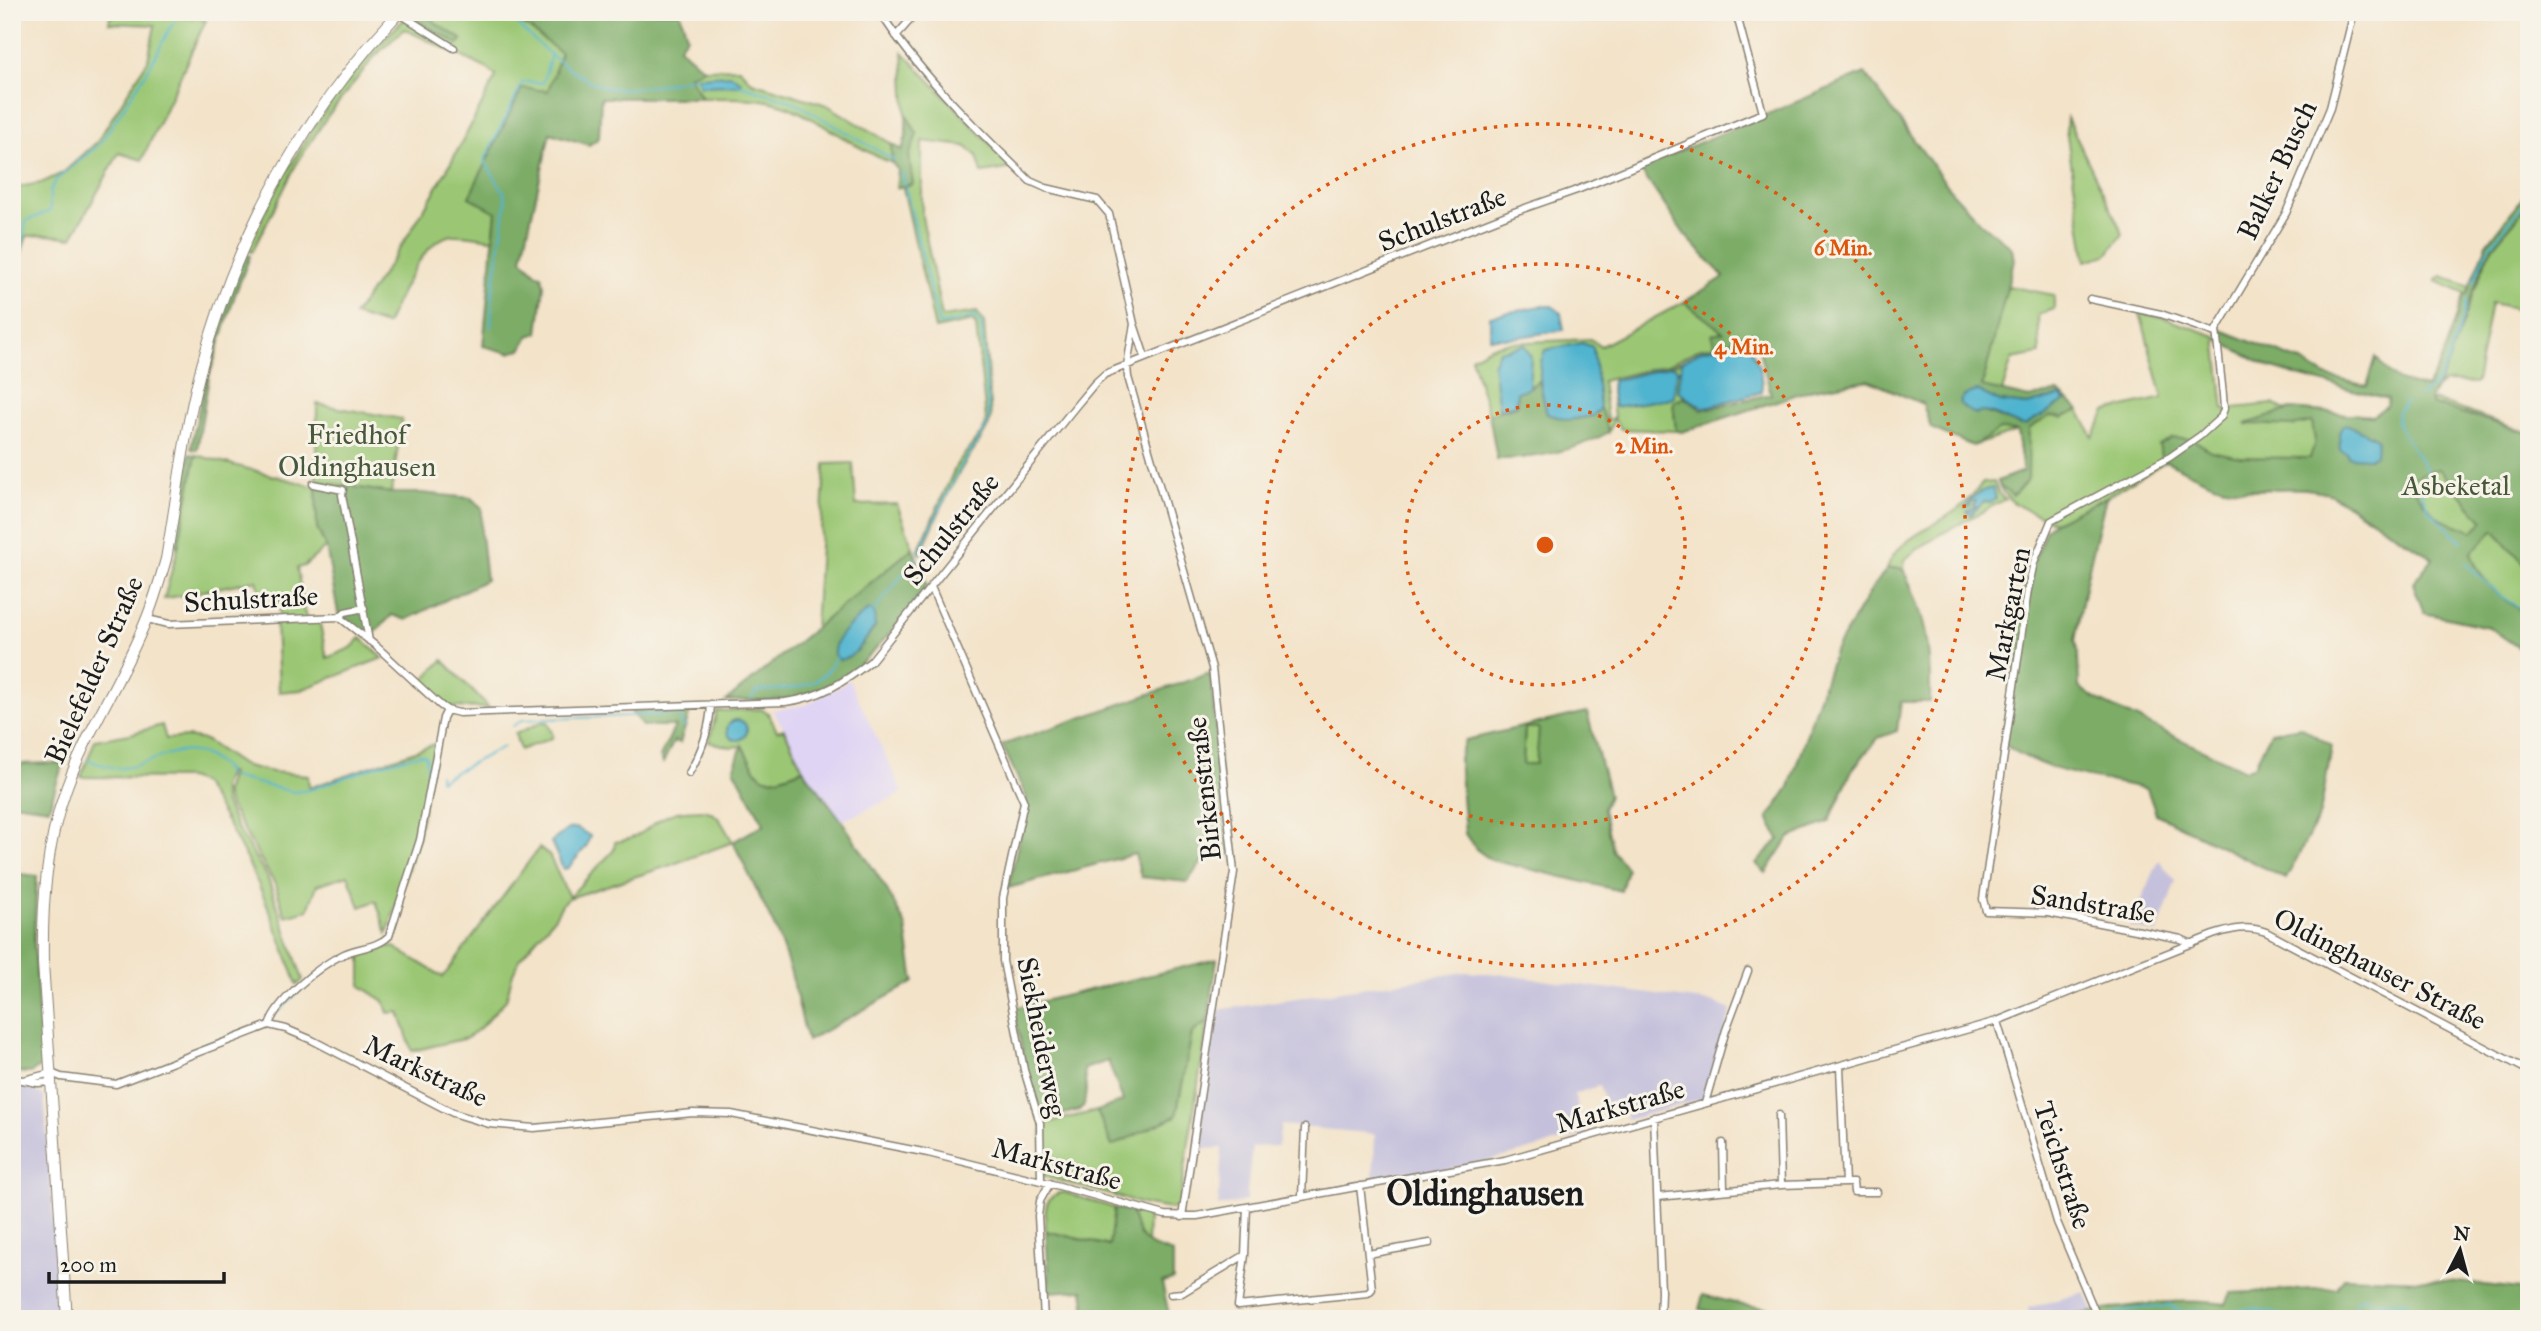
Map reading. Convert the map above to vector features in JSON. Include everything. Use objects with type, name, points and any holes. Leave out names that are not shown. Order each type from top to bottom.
[{"type":"main road","name":"Bielefelder Straße","points":[[67,1319],[43,919],[50,851],[57,817],[75,766],[147,619],[166,559],[200,373],[213,326],[241,249],[270,190],[304,132],[340,81],[397,14]]},
{"type":"street","points":[[880,12],[929,76],[1030,181],[1046,188],[1097,200],[1109,214],[1145,357]]},
{"type":"street","points":[[896,36],[917,12]]},
{"type":"street","name":"Schulstraße","points":[[147,619],[169,624],[339,617],[447,710],[459,713],[804,700],[839,684],[871,661],[1105,374],[1514,212],[1580,189],[1763,113],[1736,12]]},
{"type":"street","name":"Balker Busch","points":[[2216,335],[2286,213],[2330,108],[2354,12]]},
{"type":"street","points":[[397,14],[454,48]]},
{"type":"street","points":[[2090,299],[2161,314],[2216,335]]},
{"type":"street","points":[[1127,366],[1135,324]]},
{"type":"street","name":"Markgarten","points":[[1986,911],[1983,900],[2028,590],[2042,541],[2051,521],[2170,457],[2214,425],[2224,409],[2216,335]]},
{"type":"street","name":"Birkenstraße","points":[[1127,366],[1145,440],[1212,668],[1234,872],[1182,1217]]},
{"type":"street","points":[[313,484],[343,490],[369,641]]},
{"type":"street","name":"Siekheiderweg","points":[[931,587],[1024,802],[1003,898],[1003,961],[1024,1070],[1040,1123],[1041,1181]]},
{"type":"street","points":[[339,617],[345,612],[364,608]]},
{"type":"street","points":[[689,773],[706,739],[711,719],[711,704]]},
{"type":"street","points":[[12,1078],[38,1083],[61,1077],[116,1084],[269,1026],[279,1007],[315,974],[341,956],[379,944],[389,936],[416,855],[443,718],[447,710]]},
{"type":"street","name":"Sandstraße","points":[[1986,911],[2048,913],[2181,939],[2192,944]]},
{"type":"street","name":"Oldinghauser Straße","points":[[2052,1001],[2192,944],[2239,928],[2250,927],[2266,932],[2529,1070]]},
{"type":"street","points":[[1705,1103],[1726,1030],[1748,971]]},
{"type":"street","name":"Markstraße","points":[[269,1026],[286,1029],[312,1040],[453,1113],[489,1124],[534,1128],[712,1112],[915,1150],[1165,1215],[1182,1217],[1505,1160],[1840,1067],[1997,1021],[2052,1001]]},
{"type":"street","name":"Teichstraße","points":[[1997,1021],[2057,1222],[2098,1319]]},
{"type":"street","points":[[1840,1067],[1845,1183]]},
{"type":"street","points":[[1779,1115],[1780,1185]]},
{"type":"street","points":[[1654,1117],[1660,1319]]},
{"type":"street","points":[[1302,1196],[1305,1128]]},
{"type":"street","points":[[1723,1143],[1724,1191]]},
{"type":"street","points":[[1044,1319],[1038,1216],[1040,1201],[1050,1183]]},
{"type":"street","points":[[1658,1197],[1780,1185],[1845,1183],[1853,1183],[1854,1192],[1877,1192]]},
{"type":"street","points":[[1247,1207],[1245,1255],[1237,1304],[1241,1307],[1368,1293],[1371,1291],[1360,1186]]},
{"type":"street","points":[[1368,1254],[1430,1242]]},
{"type":"street","points":[[1171,1294],[1182,1293],[1245,1255]]},
{"type":"shaded area","points":[[849,680],[903,793],[842,821],[803,769],[772,710],[805,705]]},
{"type":"shaded area","points":[[2159,860],[2176,881],[2157,933],[2130,927]]},
{"type":"shaded area","points":[[1465,972],[1711,1002],[1731,1010],[1705,1095],[1701,1099],[1627,1120],[1621,1100],[1606,1104],[1599,1086],[1574,1094],[1586,1134],[1508,1156],[1444,1170],[1373,1180],[1375,1134],[1281,1125],[1278,1146],[1252,1147],[1246,1201],[1218,1207],[1222,1148],[1194,1149],[1218,1010]]},
{"type":"shaded area","points":[[12,1081],[44,1095],[61,1319],[12,1319]]},
{"type":"shaded area","points":[[2085,1292],[2093,1311],[2058,1319],[2030,1319],[2028,1308]]},
{"type":"green space","points":[[412,12],[425,12],[437,24],[462,40],[458,44],[408,16]]},
{"type":"green space","points":[[425,12],[508,12],[561,53],[548,91],[469,197],[496,211],[493,239],[454,235],[442,238],[432,246],[413,271],[386,325],[354,315],[413,228],[464,139],[496,76],[488,69],[404,29],[375,56],[327,117],[297,163],[252,252],[247,250],[277,189],[312,130],[352,75],[398,25],[408,16],[461,39],[437,24]]},
{"type":"green space","points":[[508,12],[680,12],[687,36],[679,47],[704,69],[689,76],[702,98],[601,98],[599,138],[589,145],[550,133],[522,259],[537,274],[542,275],[544,286],[538,333],[529,336],[521,350],[509,353],[483,346],[496,212],[469,197],[522,88],[548,91],[561,53]]},
{"type":"green space","points":[[110,16],[206,20],[142,160],[119,153],[72,238],[27,236],[12,274],[16,234],[12,219],[12,188],[41,183],[63,173],[97,142],[148,60],[155,25],[109,23]]},
{"type":"green space","points":[[903,52],[1013,168],[982,173],[977,156],[965,146],[922,141],[922,216],[942,317],[977,312],[984,323],[991,419],[986,432],[951,487],[920,554],[918,551],[957,464],[983,431],[986,419],[976,326],[973,321],[935,329],[903,188],[913,184],[909,156],[917,134],[906,114]]},
{"type":"green space","points":[[739,68],[752,82],[827,105],[902,150],[891,145],[892,163],[867,152],[786,106],[751,99],[702,98],[689,76],[704,69]]},
{"type":"green space","points":[[1865,73],[1953,193],[1981,223],[2012,248],[2014,260],[1982,387],[2029,398],[2058,392],[2079,410],[2063,418],[2050,416],[2029,429],[2028,479],[2013,496],[2001,487],[1998,481],[2023,471],[2017,431],[2000,430],[1973,446],[1931,428],[1923,404],[1868,380],[1813,389],[1682,432],[1676,431],[1673,402],[1684,397],[1702,410],[1771,394],[1757,343],[1747,336],[1735,335],[1732,342],[1714,346],[1712,334],[1723,332],[1684,302],[1724,277],[1685,235],[1639,168]],"holes":[[[1983,394],[2000,402],[2027,405],[2061,396],[2037,418],[2020,425],[1981,411]]]},
{"type":"green space","points":[[906,114],[917,134],[909,156],[913,184],[896,188],[898,170],[892,163],[891,144],[902,150],[906,136]]},
{"type":"green space","points":[[2067,118],[2123,234],[2107,255],[2086,261],[2066,130]]},
{"type":"green space","points":[[2529,189],[2520,215],[2490,252],[2447,364],[2430,399],[2431,404],[2529,433],[2529,569],[2494,530],[2471,553],[2487,582],[2502,597],[2529,616],[2529,655],[2489,627],[2424,613],[2413,583],[2433,558],[2338,498],[2324,492],[2295,488],[2236,489],[2214,484],[2162,459],[2159,445],[2172,438],[2194,440],[2211,451],[2240,457],[2310,458],[2315,441],[2312,422],[2292,426],[2246,424],[2291,409],[2373,416],[2386,406],[2388,399],[2270,367],[2219,341],[2219,329],[2300,361],[2326,376],[2367,386],[2376,357],[2397,379],[2427,388],[2443,356],[2464,295],[2467,294],[2487,244]],"holes":[[[2439,469],[2483,521],[2472,532],[2441,519],[2427,506],[2409,480]]]},
{"type":"green space","points":[[2529,201],[2529,311],[2491,303],[2476,383],[2444,382],[2435,389],[2472,297],[2436,281],[2442,276],[2475,289],[2490,251]]},
{"type":"green space","points":[[245,254],[250,256],[209,377],[197,450],[191,449],[213,350]]},
{"type":"green space","name":"Asbeketal","points":[[2005,282],[2008,286],[2054,295],[2054,309],[2038,315],[2040,354],[2012,359],[2002,392],[2029,398],[2058,392],[2079,410],[2093,437],[2106,411],[2163,398],[2140,313],[2161,317],[2216,336],[2224,409],[2273,404],[2283,409],[2373,416],[2386,406],[2410,411],[2434,400],[2529,433],[2529,655],[2489,627],[2424,613],[2413,583],[2433,558],[2323,490],[2300,487],[2257,490],[2221,486],[2170,459],[2106,497],[2054,522],[2020,507],[2001,489],[1998,481],[2023,471],[2017,431],[1973,446],[1931,428],[1923,404],[1868,380],[1813,389],[1773,400]]},
{"type":"green space","points":[[1684,302],[1724,332],[1712,334],[1714,346],[1701,348],[1670,364],[1602,381],[1607,420],[1614,418],[1612,381],[1682,361],[1678,391],[1684,397],[1673,402],[1676,431],[1621,429],[1614,419],[1609,432],[1599,409],[1547,414],[1539,382],[1517,393],[1517,406],[1489,414],[1471,357],[1490,347],[1507,343],[1590,339],[1601,346]]},
{"type":"green space","points":[[1539,381],[1547,414],[1568,420],[1593,416],[1600,408],[1609,432],[1555,453],[1497,459],[1489,414],[1517,406],[1517,392]]},
{"type":"green space","name":"Friedhof Oldinghausen","points":[[317,404],[402,419],[391,493],[316,481]]},
{"type":"green space","points":[[190,454],[196,455],[178,548],[174,543]]},
{"type":"green space","points":[[196,455],[316,487],[317,528],[326,547],[304,566],[297,568],[305,615],[308,620],[319,619],[327,658],[351,648],[361,638],[383,658],[301,690],[279,692],[276,624],[280,615],[277,593],[260,594],[257,580],[164,599],[176,555]]},
{"type":"green space","points":[[853,463],[856,505],[897,504],[913,548],[815,629],[825,464]]},
{"type":"green space","points":[[316,481],[391,493],[471,498],[482,508],[481,534],[486,580],[406,620],[392,615],[370,638],[338,613],[326,547],[317,528]]},
{"type":"green space","points":[[1994,482],[1999,494],[2005,499],[1915,551],[1904,560],[1904,571],[1900,568],[1887,569],[1898,549],[1907,541],[1951,514],[1983,483]]},
{"type":"green space","points":[[2106,497],[2075,641],[2079,687],[2097,700],[2245,770],[2254,766],[2271,732],[2301,727],[2332,746],[2320,814],[2286,879],[2156,814],[2147,789],[2056,769],[2021,755],[2005,745],[2024,587],[2046,529],[2054,522]]},
{"type":"green space","points":[[913,548],[927,585],[883,641],[849,672],[809,694],[785,699],[726,701]],"holes":[[[868,610],[875,627],[857,651],[836,643]]]},
{"type":"green space","points":[[1900,568],[1912,588],[1923,619],[1930,667],[1930,702],[1901,702],[1897,731],[1878,738],[1852,770],[1829,822],[1789,838],[1766,873],[1756,864],[1779,839],[1768,818],[1789,787],[1834,652],[1874,585],[1887,569]]},
{"type":"green space","points":[[443,660],[489,708],[449,707],[420,684]]},
{"type":"green space","points":[[1210,673],[1229,857],[1206,857],[1187,882],[1141,877],[1135,854],[1008,888],[1027,805],[1026,796],[1002,745]]},
{"type":"green space","points":[[691,709],[680,743],[674,741],[663,763],[660,757],[675,726],[642,726],[631,711]]},
{"type":"green space","points":[[761,709],[768,713],[777,731],[784,729],[803,769],[779,778],[765,778],[754,768],[742,746],[731,747],[709,742],[717,711]]},
{"type":"green space","points":[[1587,712],[1609,796],[1603,809],[1613,851],[1627,869],[1621,891],[1491,860],[1476,849],[1465,834],[1459,758],[1465,740]],"holes":[[[1525,728],[1539,728],[1536,764],[1523,764]]]},
{"type":"green space","points":[[547,722],[552,738],[520,750],[515,734]]},
{"type":"green space","points":[[162,725],[166,739],[187,737],[205,740],[242,765],[272,772],[308,775],[309,788],[435,744],[417,841],[387,934],[376,901],[360,907],[348,875],[317,885],[308,910],[285,916],[275,884],[228,803],[225,792],[231,774],[228,773],[222,787],[225,804],[267,876],[303,980],[297,985],[245,855],[202,783],[188,778],[81,777],[95,740]]},
{"type":"green space","points":[[1525,728],[1539,728],[1537,764],[1523,764]]},
{"type":"green space","points":[[742,745],[754,767],[765,778],[771,779],[803,769],[842,821],[886,888],[906,926],[914,982],[807,1041],[791,973],[776,930],[733,842],[764,824],[734,769]]},
{"type":"green space","points":[[12,747],[18,764],[63,763],[49,808],[12,803]]},
{"type":"green space","points":[[702,810],[717,817],[733,842],[569,898],[521,957],[513,973],[506,1000],[467,1038],[412,1051],[399,1012],[388,1013],[384,1001],[361,986],[361,953],[382,946],[394,947],[443,977],[539,848],[549,855],[569,897],[614,850],[615,842],[634,837],[674,813]]},
{"type":"green space","points":[[12,873],[37,876],[34,941],[42,1065],[31,1073],[12,1072]]},
{"type":"green space","points":[[1217,959],[1208,1021],[1192,1033],[1176,1116],[1112,1146],[1097,1111],[1123,1101],[1108,1061],[1084,1069],[1084,1106],[1079,1110],[1041,1120],[1026,1069],[1014,1008]]},
{"type":"green space","points":[[1208,1021],[1179,1206],[1171,1209],[1146,1205],[1043,1176],[1042,1124],[1097,1111],[1112,1146],[1176,1116],[1192,1033]]},
{"type":"green space","points":[[1063,1192],[1114,1208],[1110,1246],[1046,1231],[1045,1212],[1048,1201]]},
{"type":"green space","points":[[1114,1208],[1131,1212],[1140,1236],[1149,1244],[1173,1253],[1173,1280],[1162,1283],[1170,1319],[1087,1319],[1083,1290],[1050,1292],[1046,1231],[1109,1246]]},
{"type":"green space","points":[[1131,1212],[1148,1216],[1147,1245],[1139,1237]]},
{"type":"green space","points":[[2344,1277],[2448,1281],[2529,1290],[2529,1319],[2058,1319],[2164,1302],[2226,1304],[2231,1293],[2337,1288]]},
{"type":"green space","points":[[1703,1295],[1743,1305],[1846,1319],[1744,1319],[1699,1309]]},
{"type":"water","points":[[731,75],[742,82],[740,85],[700,86],[697,77]]},
{"type":"water","points":[[1552,306],[1561,313],[1564,330],[1513,338],[1490,338],[1490,316]]},
{"type":"water","points":[[1736,337],[1746,339],[1753,352],[1760,370],[1762,392],[1703,408],[1678,391],[1682,361],[1702,350],[1733,343]]},
{"type":"water","points":[[1582,343],[1593,347],[1600,408],[1593,416],[1568,420],[1547,414],[1540,374],[1545,350]]},
{"type":"water","points":[[1525,345],[1531,357],[1529,388],[1517,392],[1516,405],[1499,409],[1493,365],[1499,351]]},
{"type":"water","points":[[1671,366],[1678,369],[1673,398],[1614,407],[1612,381]]},
{"type":"water","points":[[1978,391],[2000,402],[2027,405],[2061,396],[2066,401],[2026,425],[2021,425],[1986,412],[1976,414],[1961,405],[1962,398]]},
{"type":"water","points":[[2343,425],[2356,428],[2377,439],[2376,454],[2369,458],[2348,457],[2347,453],[2340,450],[2339,433]]},
{"type":"water","points":[[1993,488],[1996,498],[1991,503],[1984,501],[1971,515],[1967,512],[1976,507],[1973,506],[1976,501],[1971,501],[1969,507],[1965,508],[1974,497]]},
{"type":"water","points":[[868,610],[874,611],[875,627],[856,651],[840,660],[834,655],[834,648],[840,636]]},
{"type":"water","points":[[737,720],[744,723],[747,730],[744,737],[737,740],[730,737],[727,730],[730,723]]},
{"type":"water","points":[[577,828],[590,836],[586,847],[568,868],[563,869],[551,842],[568,829]]},
{"type":"waterway","points":[[188,12],[193,12]]},
{"type":"waterway","points":[[504,12],[564,65],[604,87],[636,88],[696,77]]},
{"type":"waterway","points":[[12,271],[23,245],[26,221],[50,211],[50,191],[56,180],[100,144],[176,21]]},
{"type":"waterway","points":[[491,327],[492,295],[506,203],[504,192],[484,161],[523,82],[543,83],[551,54]]},
{"type":"waterway","points":[[740,85],[794,102],[894,160]]},
{"type":"waterway","points":[[902,173],[939,325],[975,317],[981,324],[989,419],[955,478],[919,553]]},
{"type":"waterway","points":[[2473,283],[2488,249],[2529,197]]},
{"type":"waterway","points":[[2420,396],[2434,386],[2444,369],[2467,300]]},
{"type":"waterway","points":[[2405,402],[2398,412],[2397,424],[2429,474],[2419,486],[2428,509],[2462,542]]},
{"type":"waterway","points":[[873,612],[916,558]]},
{"type":"waterway","points":[[2465,563],[2499,594],[2529,615]]},
{"type":"waterway","points":[[752,698],[758,691],[793,688],[813,682],[830,668],[836,657]]},
{"type":"waterway","points":[[513,726],[522,720],[678,714],[684,727]]},
{"type":"waterway","points":[[439,774],[440,780],[503,747]]},
{"type":"waterway","points":[[88,760],[121,768],[171,753],[192,751],[212,759],[226,770],[226,775]]},
{"type":"waterway","points":[[232,777],[294,792],[309,790],[379,765],[421,754],[426,756],[428,775],[422,808]]},
{"type":"waterway","points":[[280,1011],[318,975],[363,951]]},
{"type":"waterway","points":[[2331,1319],[2354,1310],[2355,1302],[2363,1297],[2377,1302],[2406,1303],[2420,1315],[2441,1319]]},
{"type":"waterway","points":[[2110,1319],[2112,1315],[2122,1312],[2163,1308],[2168,1305],[2184,1312],[2201,1310],[2215,1314],[2253,1308],[2295,1319]]},
{"type":"waterway","points":[[2454,1319],[2459,1316],[2472,1319]]},
{"type":"district","name":"Oldinghausen","points":[[1485,1193]]}]
